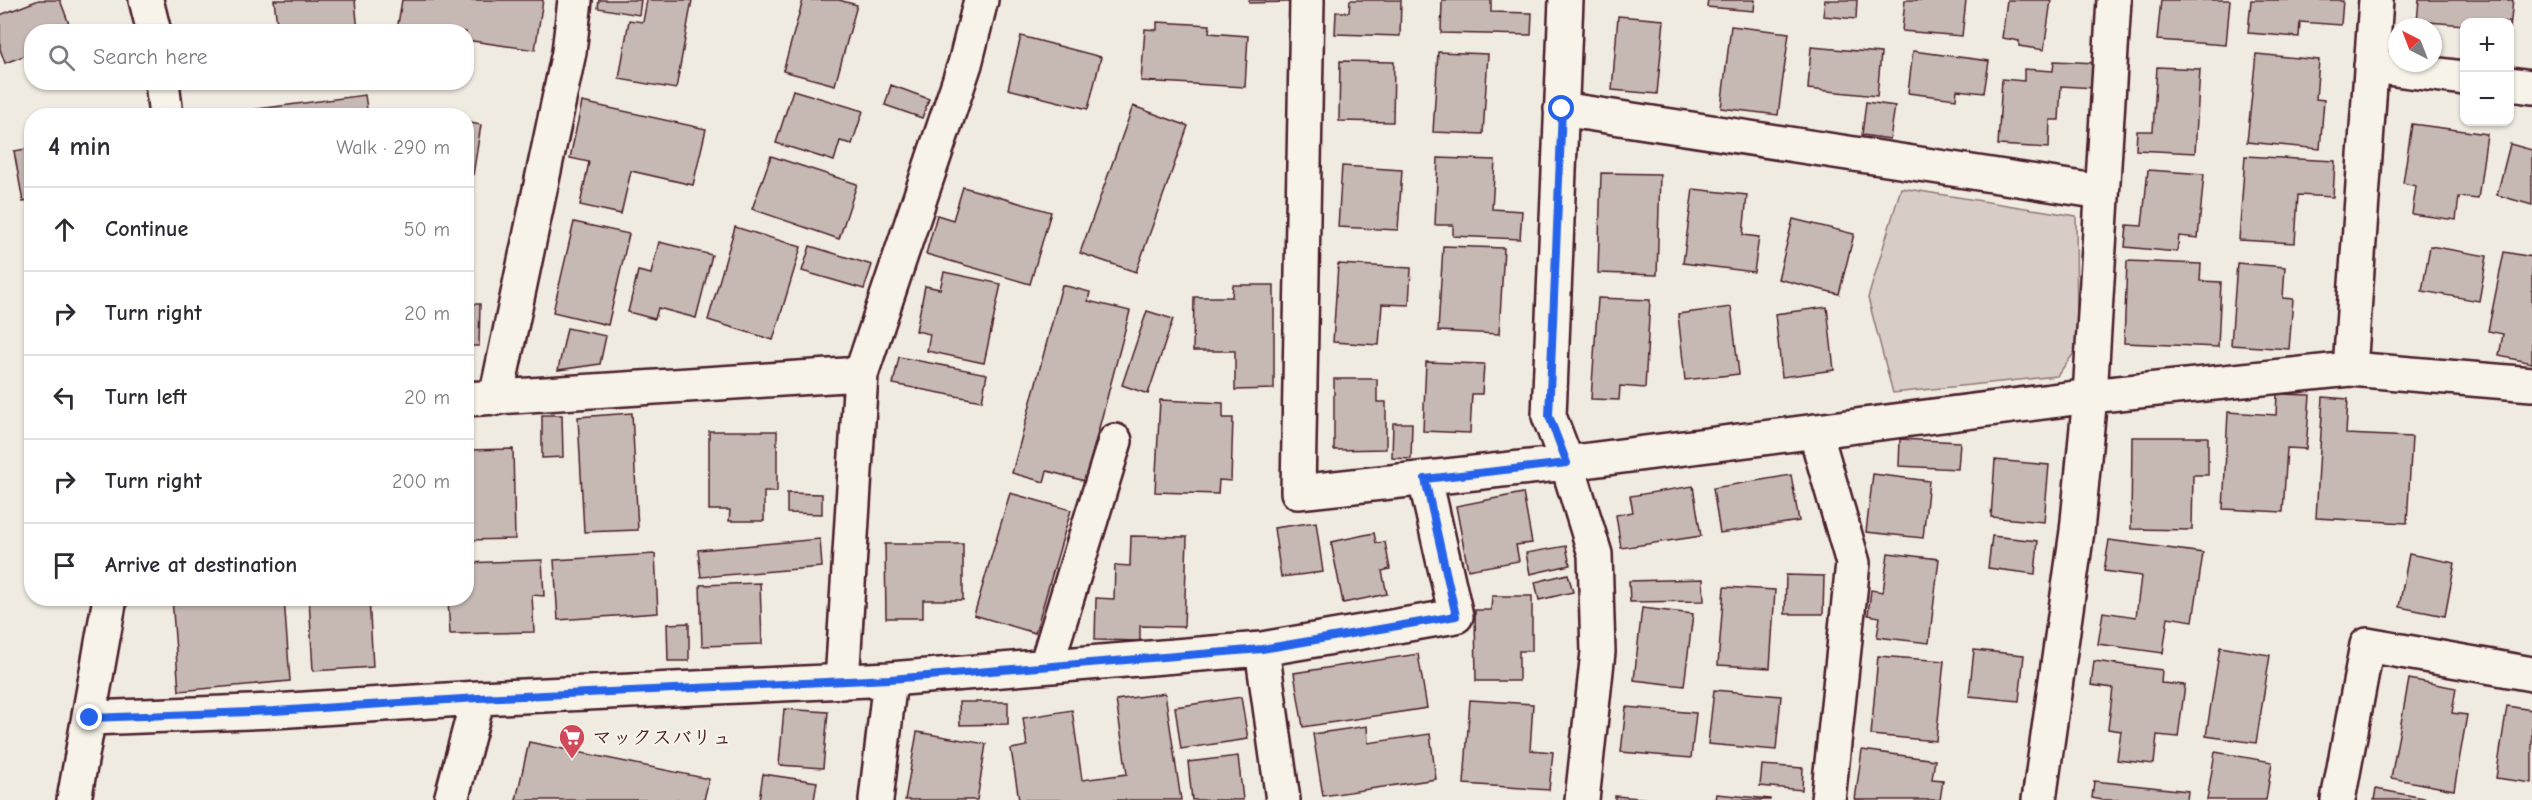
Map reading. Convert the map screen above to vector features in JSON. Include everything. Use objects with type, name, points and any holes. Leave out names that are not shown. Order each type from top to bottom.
[{"type":"street","points":[[146,0],[152,24]]},
{"type":"street","points":[[575,0],[569,51],[481,398],[861,374]]},
{"type":"street","points":[[842,682],[861,374],[965,64],[981,0]]},
{"type":"street","points":[[1307,0],[1298,492],[1567,463],[2090,396],[2350,369],[2532,384]]},
{"type":"street","points":[[1566,0],[1549,416],[1567,463],[1595,554],[1598,652],[1582,800]]},
{"type":"street","points":[[2039,800],[2077,531],[2090,396],[2114,0]]},
{"type":"street","points":[[2350,369],[2376,0]]},
{"type":"street","points":[[2371,66],[2460,77]]},
{"type":"street","points":[[2514,85],[2532,87]]},
{"type":"street","points":[[163,90],[165,108]]},
{"type":"street","points":[[1562,109],[2102,192]]},
{"type":"street","points":[[1815,431],[1853,563],[1828,800]]},
{"type":"street","points":[[1046,666],[1114,441]]},
{"type":"street","points":[[90,718],[274,711],[478,698],[890,679],[1262,649],[1456,616],[1425,479]]},
{"type":"street","points":[[74,800],[109,606]]},
{"type":"street","points":[[2338,800],[2367,645],[2532,674]]},
{"type":"street","points":[[1262,649],[1283,800]]},
{"type":"street","points":[[876,800],[890,679]]},
{"type":"street","points":[[451,800],[478,698]]},
{"type":"shaded area","points":[[1901,188],[2076,216],[2077,349],[2057,376],[1893,393],[1868,298]]},
{"type":"building","points":[[39,0],[60,0],[69,24],[24,24],[24,56],[5,63],[0,49],[0,15]]},
{"type":"building","points":[[274,0],[355,0],[357,24],[277,24]]},
{"type":"building","points":[[402,0],[543,0],[535,50],[474,41],[474,24],[398,24]]},
{"type":"building","points":[[599,0],[641,0],[639,15],[598,8]]},
{"type":"building","points":[[647,0],[692,0],[676,89],[619,79],[629,20],[643,22]]},
{"type":"building","points":[[803,0],[839,0],[857,5],[835,85],[783,71]]},
{"type":"building","points":[[1249,0],[1288,0],[1288,2],[1249,3]]},
{"type":"building","points":[[1350,0],[1401,0],[1400,36],[1335,34],[1336,12],[1349,12]]},
{"type":"building","points":[[1442,0],[1491,0],[1491,12],[1532,13],[1531,35],[1441,33]]},
{"type":"building","points":[[1708,0],[1755,0],[1754,11],[1707,7]]},
{"type":"building","points":[[1825,0],[1857,0],[1856,19],[1823,16]]},
{"type":"building","points":[[1905,0],[1966,0],[1962,36],[1902,31]]},
{"type":"building","points":[[2007,0],[2051,0],[2044,50],[2019,46],[2019,41],[2002,38]]},
{"type":"building","points":[[2161,0],[2230,0],[2226,45],[2157,40]]},
{"type":"building","points":[[2251,0],[2343,0],[2341,25],[2300,22],[2299,37],[2248,33]]},
{"type":"building","points":[[2419,0],[2513,0],[2511,18],[2460,18],[2460,25],[2442,23],[2442,18],[2417,18]]},
{"type":"building","points":[[1618,16],[1664,20],[1657,94],[1612,90]]},
{"type":"building","points":[[1157,22],[1210,25],[1209,33],[1248,36],[1245,87],[1141,81],[1145,29],[1157,30]]},
{"type":"building","points":[[1731,26],[1789,33],[1778,115],[1721,108]]},
{"type":"building","points":[[1021,36],[1101,57],[1088,109],[1008,89]]},
{"type":"building","points":[[1811,47],[1881,53],[1877,96],[1808,89]]},
{"type":"building","points":[[1913,51],[1989,61],[1984,93],[1957,90],[1956,99],[1908,93]]},
{"type":"building","points":[[1438,52],[1488,54],[1483,134],[1433,132]]},
{"type":"building","points":[[2256,54],[2319,60],[2316,99],[2324,100],[2320,149],[2247,142]]},
{"type":"building","points":[[1340,61],[1394,62],[1393,122],[1339,121]]},
{"type":"building","points":[[2054,61],[2097,63],[2095,88],[2061,86],[2059,120],[2050,120],[2049,148],[1998,145],[2002,79],[2024,81],[2024,69],[2053,71]]},
{"type":"building","points":[[2157,67],[2200,69],[2195,153],[2136,150],[2137,131],[2153,131]]},
{"type":"building","points":[[891,85],[929,99],[922,118],[885,105]]},
{"type":"building","points":[[793,90],[863,111],[852,144],[840,141],[834,161],[776,143]]},
{"type":"building","points":[[365,95],[367,108],[266,108]]},
{"type":"building","points":[[582,102],[706,129],[693,185],[631,171],[621,214],[580,205],[589,162],[570,158]]},
{"type":"building","points":[[1866,102],[1895,106],[1890,139],[1862,135]]},
{"type":"building","points":[[1133,106],[1188,126],[1136,272],[1080,253]]},
{"type":"building","points":[[474,124],[481,125],[474,169]]},
{"type":"building","points":[[2412,124],[2487,134],[2478,199],[2459,197],[2456,220],[2412,214],[2416,186],[2403,183]]},
{"type":"building","points":[[2510,144],[2532,150],[2532,205],[2497,195]]},
{"type":"building","points":[[24,149],[23,202],[14,151]]},
{"type":"building","points":[[771,156],[857,184],[839,239],[752,209]]},
{"type":"building","points":[[2245,156],[2335,161],[2333,197],[2298,195],[2295,243],[2239,240]]},
{"type":"building","points":[[1438,158],[1495,160],[1492,209],[1522,211],[1520,239],[1453,236],[1453,225],[1435,225]]},
{"type":"building","points":[[1342,166],[1402,170],[1398,230],[1338,227]]},
{"type":"building","points":[[2148,170],[2204,174],[2198,238],[2179,236],[2177,252],[2125,247],[2127,225],[2142,226]]},
{"type":"building","points":[[1601,173],[1660,174],[1657,275],[1598,273]]},
{"type":"building","points":[[963,187],[1051,212],[1030,284],[926,254],[937,215],[953,220]]},
{"type":"building","points":[[1693,189],[1747,195],[1743,235],[1759,237],[1754,272],[1683,263]]},
{"type":"building","points":[[1793,219],[1854,234],[1839,294],[1778,279]]},
{"type":"building","points":[[574,222],[629,234],[608,325],[553,312]]},
{"type":"building","points":[[735,227],[801,247],[773,340],[708,320]]},
{"type":"building","points":[[659,242],[712,255],[696,318],[658,308],[655,319],[628,312],[638,271],[651,274]]},
{"type":"building","points":[[810,246],[872,265],[864,289],[802,271]]},
{"type":"building","points":[[1443,246],[1504,248],[1499,334],[1438,331]]},
{"type":"building","points":[[2430,246],[2487,256],[2479,301],[2422,291]]},
{"type":"building","points":[[2504,252],[2532,257],[2532,363],[2499,356],[2503,334],[2488,331]]},
{"type":"building","points":[[2127,261],[2201,264],[2200,281],[2221,282],[2218,347],[2124,343]]},
{"type":"building","points":[[2237,263],[2285,267],[2283,298],[2293,299],[2289,349],[2231,345]]},
{"type":"building","points":[[1338,264],[1411,268],[1409,305],[1382,304],[1379,345],[1333,342]]},
{"type":"building","points":[[944,272],[1001,284],[984,363],[927,351],[930,334],[916,331],[925,286],[940,289]]},
{"type":"building","points":[[1062,285],[1090,292],[1088,301],[1130,311],[1085,481],[1047,471],[1044,482],[1012,473]]},
{"type":"building","points":[[1233,285],[1274,285],[1274,389],[1235,390],[1235,351],[1193,351],[1194,297],[1232,297]]},
{"type":"building","points":[[1598,298],[1650,300],[1645,388],[1620,386],[1619,400],[1591,399]]},
{"type":"building","points":[[474,304],[480,304],[479,346],[474,346]]},
{"type":"building","points":[[1731,307],[1739,374],[1685,380],[1678,314]]},
{"type":"building","points":[[1827,307],[1834,370],[1782,377],[1775,314]]},
{"type":"building","points":[[1147,311],[1173,319],[1148,394],[1122,385]]},
{"type":"building","points":[[567,328],[606,336],[600,364],[558,370]]},
{"type":"building","points":[[899,357],[987,374],[982,401],[893,384]]},
{"type":"building","points":[[1426,362],[1484,364],[1482,394],[1472,394],[1470,433],[1423,431]]},
{"type":"building","points":[[1334,379],[1377,379],[1377,402],[1386,402],[1386,449],[1334,450]]},
{"type":"building","points":[[2277,394],[2310,395],[2306,449],[2287,448],[2283,512],[2223,509],[2228,412],[2276,415]]},
{"type":"building","points":[[2323,397],[2348,399],[2346,434],[2412,437],[2407,523],[2316,518]]},
{"type":"building","points":[[1160,400],[1223,403],[1223,418],[1233,418],[1231,481],[1219,480],[1218,494],[1155,492]]},
{"type":"building","points":[[632,413],[638,530],[584,532],[578,417]]},
{"type":"building","points":[[542,415],[562,415],[563,457],[542,458]]},
{"type":"building","points":[[1393,423],[1412,423],[1411,459],[1392,458]]},
{"type":"building","points":[[709,431],[777,431],[777,492],[764,492],[764,521],[729,521],[730,510],[709,510]]},
{"type":"building","points":[[2132,437],[2208,437],[2208,475],[2193,475],[2192,530],[2131,529]]},
{"type":"building","points":[[1900,439],[1960,442],[1958,469],[1899,466]]},
{"type":"building","points":[[513,449],[515,539],[474,540],[474,450]]},
{"type":"building","points":[[1995,460],[2049,465],[2044,522],[1991,517]]},
{"type":"building","points":[[1873,474],[1929,481],[1923,538],[1866,532]]},
{"type":"building","points":[[1791,475],[1799,521],[1720,533],[1713,488]]},
{"type":"building","points":[[1693,486],[1701,536],[1621,548],[1616,515],[1633,512],[1630,496]]},
{"type":"building","points":[[787,493],[822,494],[822,514],[787,513]]},
{"type":"building","points":[[1010,493],[1071,510],[1035,633],[974,615]]},
{"type":"building","points":[[1523,493],[1532,543],[1516,545],[1519,561],[1468,570],[1456,506]]},
{"type":"building","points":[[1316,522],[1323,572],[1281,577],[1274,528]]},
{"type":"building","points":[[1374,533],[1376,543],[1385,542],[1390,569],[1382,571],[1387,594],[1343,603],[1331,542]]},
{"type":"building","points":[[1131,536],[1187,537],[1184,627],[1140,626],[1140,641],[1095,640],[1096,598],[1114,599],[1115,565],[1130,566]]},
{"type":"building","points":[[1992,536],[2038,541],[2035,574],[1988,568]]},
{"type":"building","points":[[820,539],[822,567],[701,577],[698,550]]},
{"type":"building","points":[[2109,540],[2203,553],[2193,621],[2168,617],[2163,653],[2098,644],[2103,612],[2136,617],[2141,576],[2104,571]]},
{"type":"building","points":[[885,544],[963,544],[963,600],[923,600],[923,618],[886,618]]},
{"type":"building","points":[[1566,546],[1570,565],[1530,574],[1526,553]]},
{"type":"building","points":[[1888,553],[1939,559],[1929,643],[1877,637],[1880,617],[1868,615],[1871,590],[1883,592]]},
{"type":"building","points":[[655,554],[658,613],[558,620],[554,560]]},
{"type":"building","points":[[2409,554],[2455,563],[2445,616],[2399,607]]},
{"type":"building","points":[[542,560],[544,596],[532,595],[534,632],[450,634],[448,606],[474,606],[474,563]]},
{"type":"building","points":[[1568,574],[1573,592],[1539,600],[1535,582]]},
{"type":"building","points":[[1786,575],[1824,576],[1823,614],[1785,614]]},
{"type":"building","points":[[1703,579],[1704,601],[1630,602],[1629,581]]},
{"type":"building","points":[[760,583],[762,644],[702,646],[700,585]]},
{"type":"building","points":[[1724,587],[1775,590],[1770,668],[1718,665]]},
{"type":"building","points":[[1492,596],[1532,596],[1532,651],[1519,651],[1519,681],[1476,681],[1475,610],[1491,610]]},
{"type":"building","points":[[173,606],[285,606],[290,681],[179,691]]},
{"type":"building","points":[[309,606],[369,606],[373,667],[313,671]]},
{"type":"building","points":[[1642,608],[1693,614],[1684,686],[1634,680]]},
{"type":"building","points":[[689,623],[689,661],[668,661],[667,624]]},
{"type":"building","points":[[2220,647],[2270,655],[2256,743],[2206,736]]},
{"type":"building","points":[[1974,650],[2024,655],[2019,701],[1969,696]]},
{"type":"building","points":[[1418,654],[1427,708],[1303,727],[1294,673]]},
{"type":"building","points":[[1878,656],[1944,661],[1936,741],[1871,735]]},
{"type":"building","points":[[2094,661],[2162,670],[2161,683],[2185,685],[2178,737],[2157,735],[2154,764],[2117,760],[2121,731],[2108,729],[2113,688],[2091,685]]},
{"type":"building","points":[[2409,679],[2456,688],[2452,713],[2467,715],[2454,790],[2391,778]]},
{"type":"building","points":[[1714,690],[1781,696],[1776,750],[1708,744]]},
{"type":"building","points":[[1165,693],[1181,800],[1019,800],[1011,749],[1027,746],[1023,718],[1072,710],[1082,780],[1127,774],[1116,700]]},
{"type":"building","points":[[1241,697],[1248,739],[1181,749],[1175,707]]},
{"type":"building","points":[[1470,700],[1533,704],[1530,750],[1553,752],[1549,790],[1464,784]]},
{"type":"building","points":[[959,702],[1008,702],[1008,724],[960,725]]},
{"type":"building","points":[[2507,706],[2532,710],[2532,783],[2496,778]]},
{"type":"building","points":[[1626,707],[1696,713],[1691,758],[1621,752]]},
{"type":"building","points":[[784,709],[828,712],[823,768],[779,765]]},
{"type":"building","points":[[1367,726],[1368,743],[1430,734],[1436,779],[1323,796],[1313,734]]},
{"type":"building","points":[[917,732],[986,744],[977,800],[905,800]]},
{"type":"building","name":"マックスバリュ","points":[[529,742],[709,779],[704,800],[516,800]]},
{"type":"building","points":[[1862,750],[1935,760],[1932,779],[1943,780],[1940,800],[1855,800]]},
{"type":"building","points":[[2215,752],[2272,762],[2266,800],[2207,800]]},
{"type":"building","points":[[1238,756],[1243,800],[1192,800],[1188,762]]},
{"type":"building","points":[[1762,765],[1803,768],[1802,790],[1760,786]]},
{"type":"building","points":[[763,774],[817,782],[814,800],[759,800]]},
{"type":"building","points":[[2094,781],[2188,791],[2187,800],[2101,800],[2092,798]]},
{"type":"building","points":[[2376,789],[2434,800],[2374,800]]},
{"type":"building","points":[[1716,794],[1770,799],[1770,800],[1715,800]]},
{"type":"building","points":[[1615,796],[1663,800],[1615,800]]},
{"type":"place","name":"マックスバリュ","points":[[572,760]]},
{"type":"route","points":[[90,718],[274,711],[478,698],[890,679],[1262,649],[1456,616],[1425,479],[1567,463],[1549,416],[1562,109]]}]
